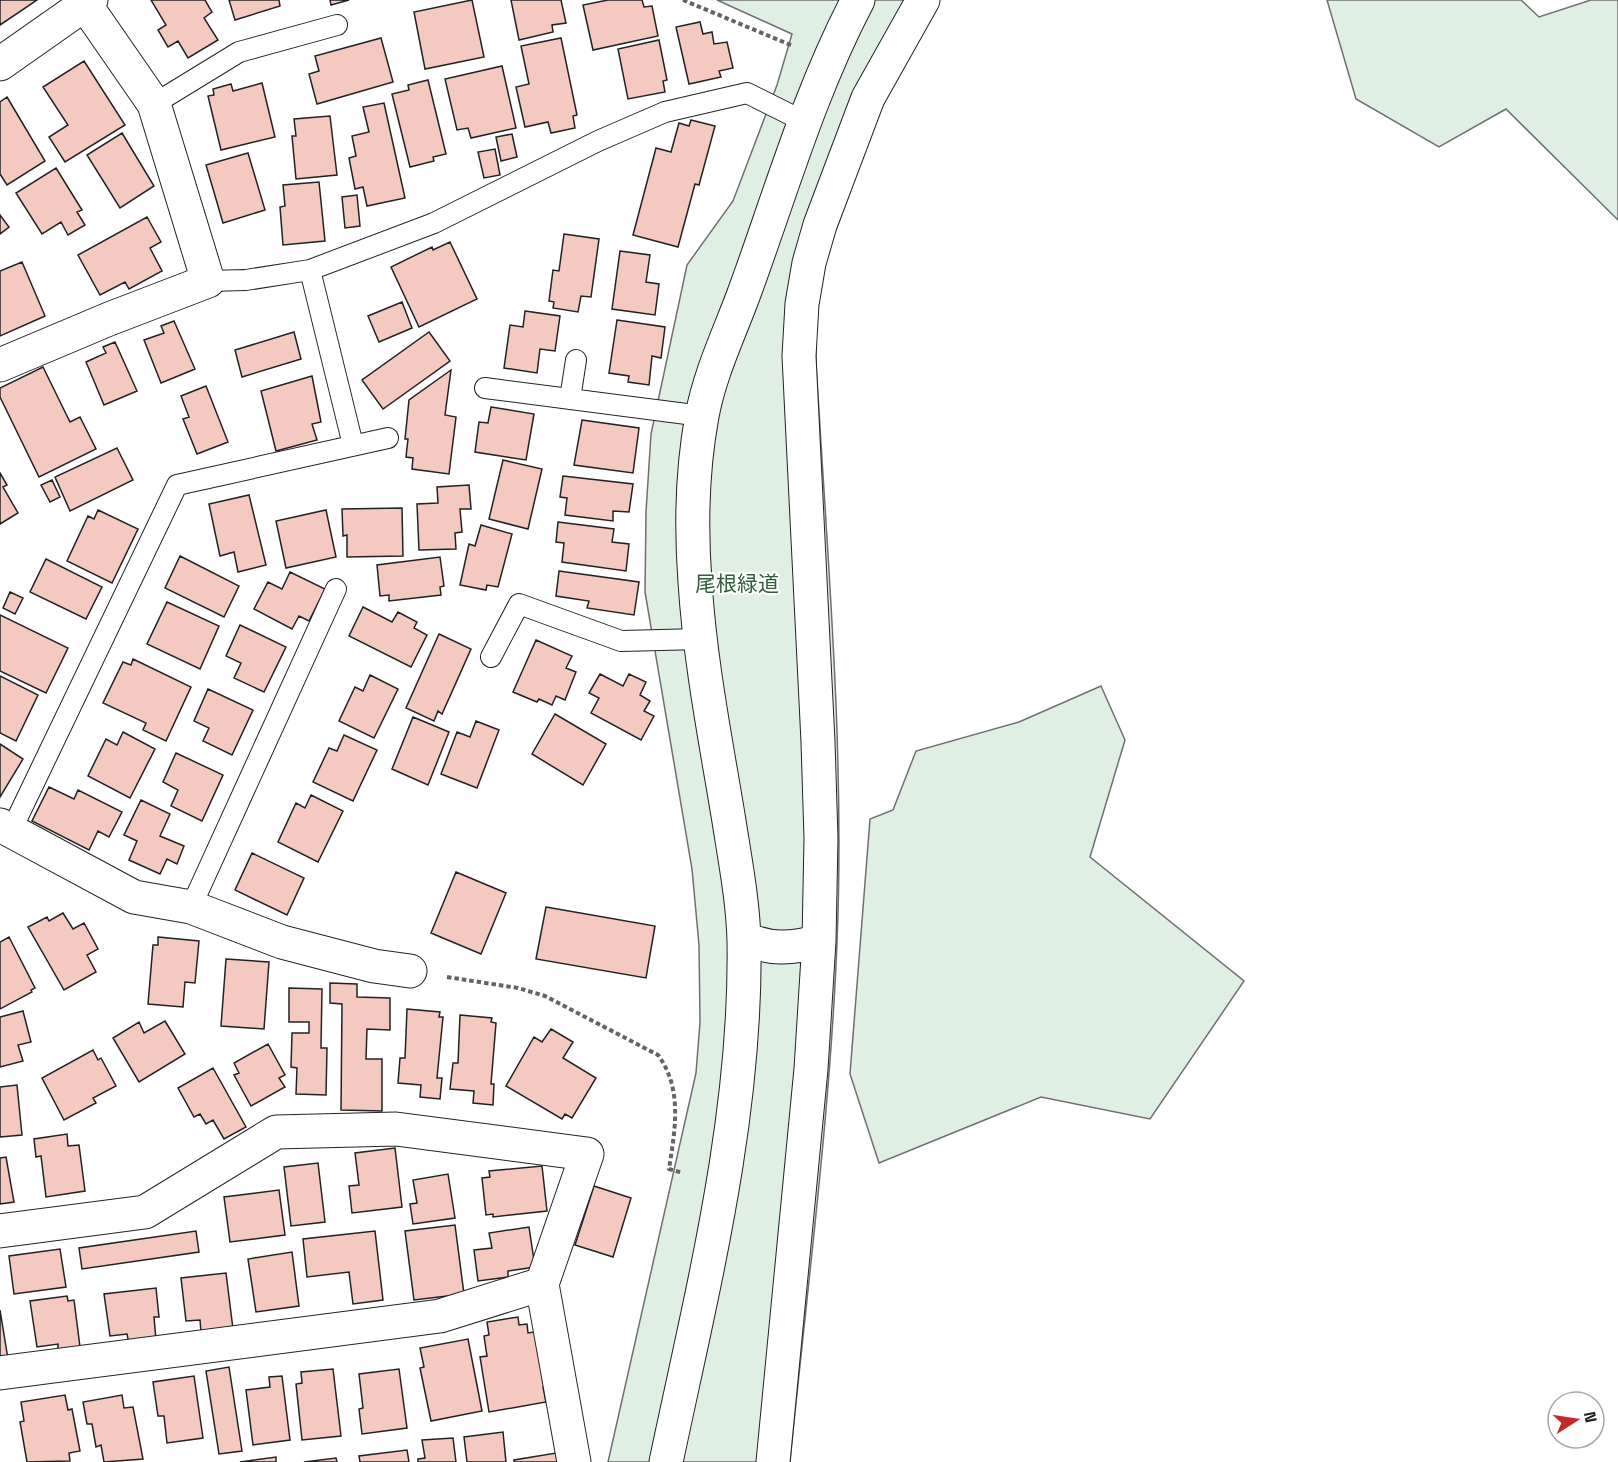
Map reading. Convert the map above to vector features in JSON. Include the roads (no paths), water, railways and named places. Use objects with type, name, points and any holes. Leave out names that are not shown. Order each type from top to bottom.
[{"type":"street","points":[[666,1462],[724,1181],[742,1009],[744,938],[736,862],[700,639],[695,579],[694,506],[702,416],[721,354],[806,122],[840,35],[858,0]]},
{"type":"street","points":[[773,1462],[811,1069],[819,941],[821,838],[799,356],[802,304],[809,263],[841,163],[868,98],[923,0]]},
{"type":"street","points":[[0,64],[86,1],[154,104],[208,281],[109,319],[0,365]]},
{"type":"street","points":[[5,828],[134,897],[192,907],[282,942],[374,966],[410,971]]},
{"type":"street","points":[[744,938],[755,943],[783,948],[819,941]]},
{"type":"street","points":[[0,1231],[145,1212],[276,1132],[396,1129],[587,1154],[542,1284],[574,1462]]},
{"type":"street","points":[[0,1372],[440,1316],[542,1284]]},
{"type":"lane","points":[[154,104],[239,52],[337,25]]},
{"type":"lane","points":[[208,281],[246,280],[310,270],[434,223],[598,141],[665,112],[747,93],[806,122]]},
{"type":"lane","points":[[310,270],[353,445]]},
{"type":"lane","points":[[570,399],[576,360]]},
{"type":"lane","points":[[485,388],[702,416]]},
{"type":"lane","points":[[5,828],[177,485],[388,438]]},
{"type":"lane","points":[[192,907],[336,589]]},
{"type":"lane","points":[[491,657],[519,604],[621,641],[700,639]]},
{"type":"park label","name":"尾根緑道","points":[[737,584]]}]
